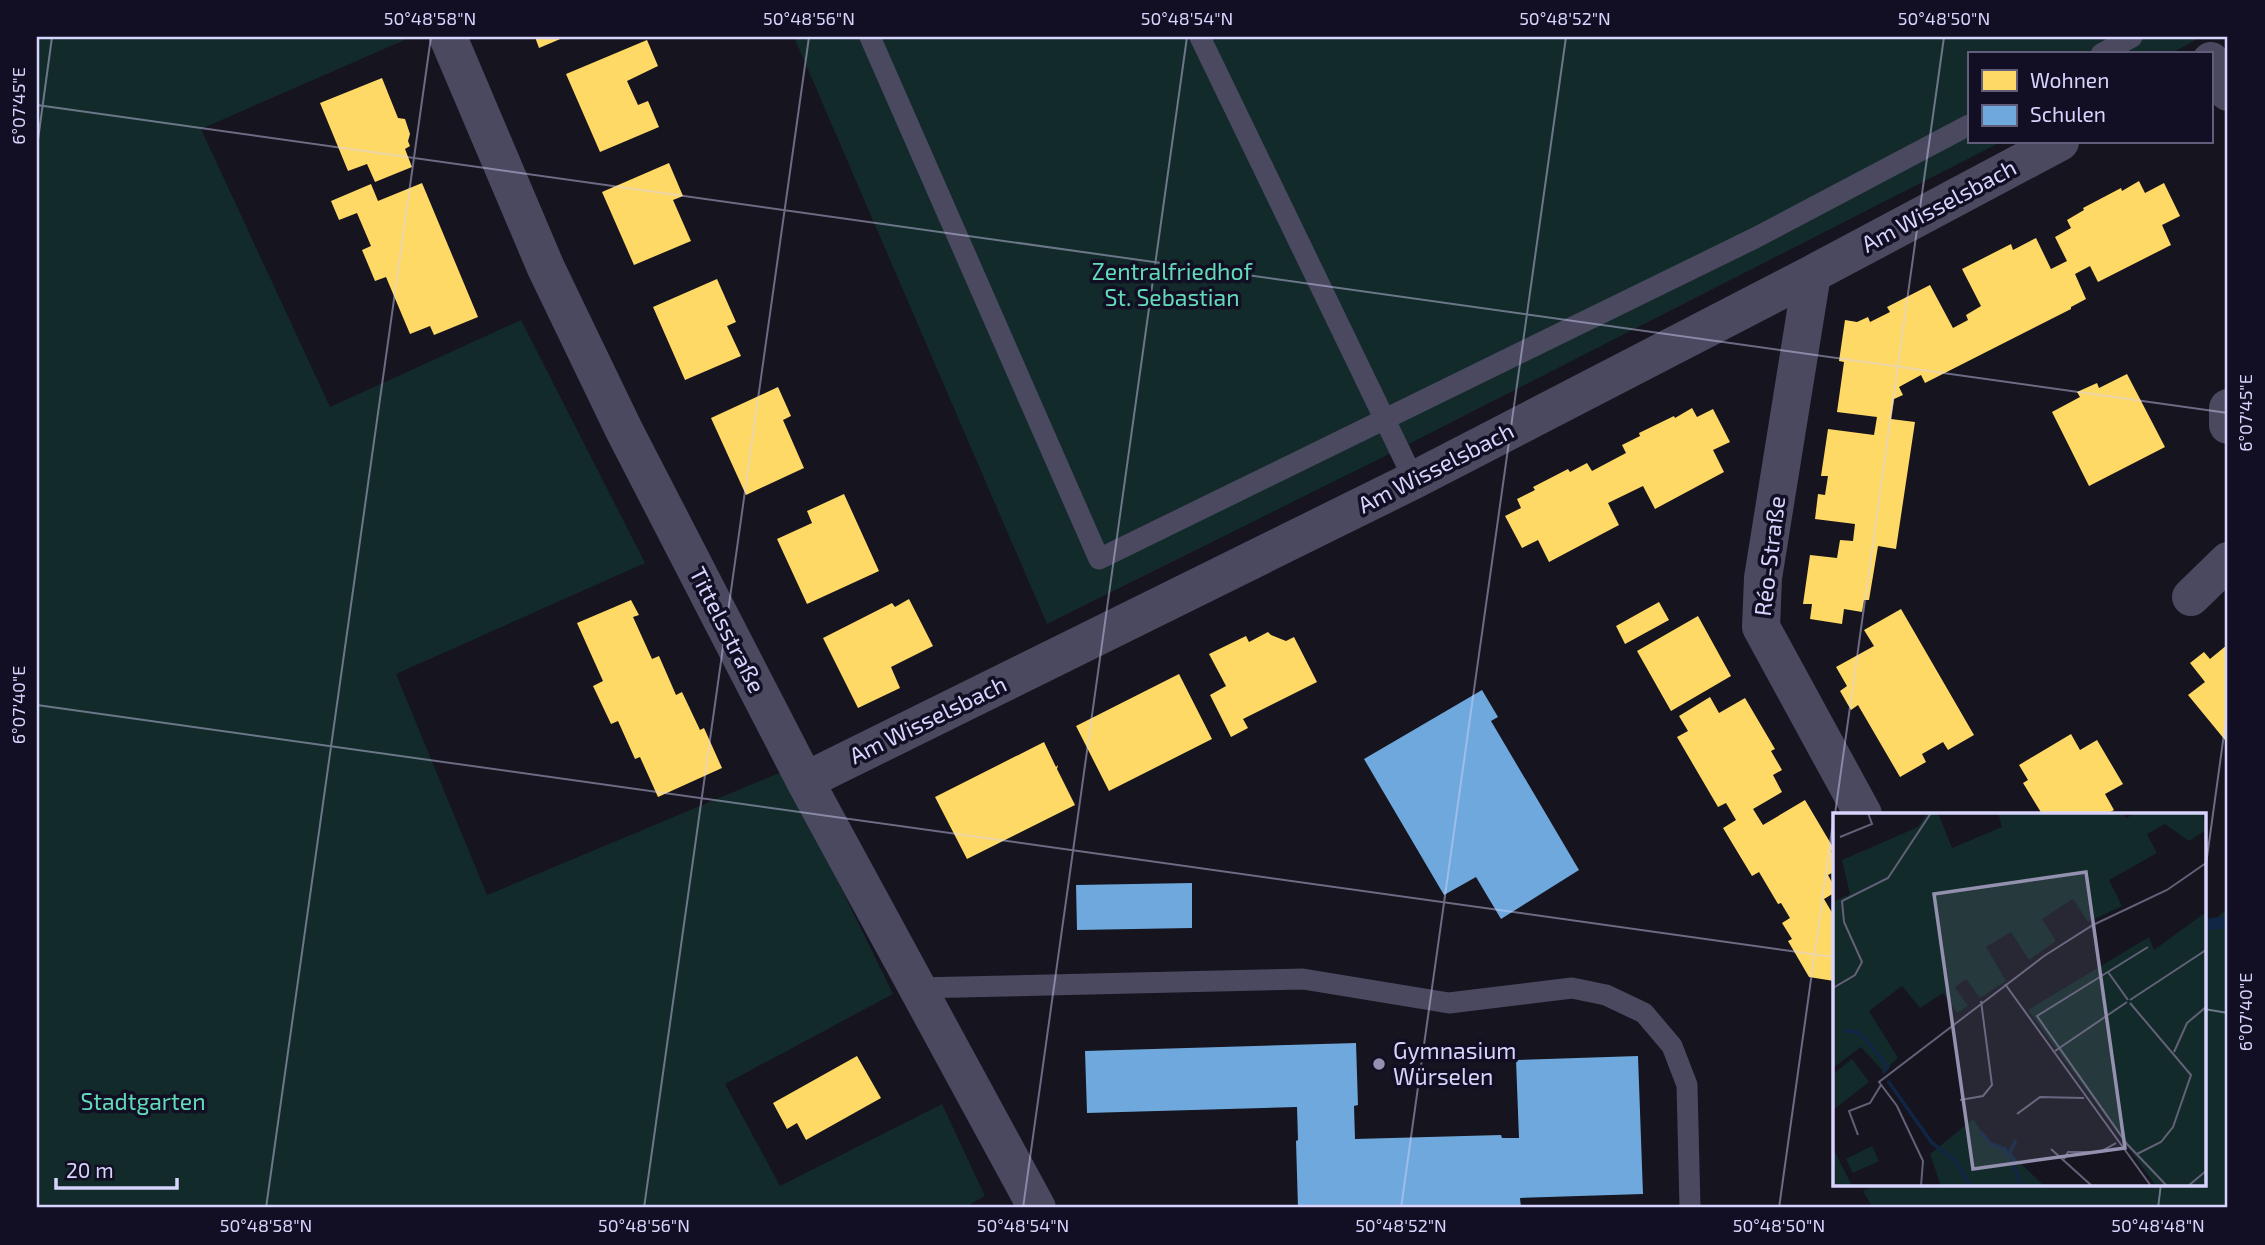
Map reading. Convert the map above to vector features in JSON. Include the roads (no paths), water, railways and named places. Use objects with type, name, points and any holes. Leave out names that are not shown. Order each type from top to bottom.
[{"type":"street","name":"Tittelsstraße","points":[[448,37],[552,281],[624,430],[805,781],[1037,1208]]},
{"type":"street","points":[[2212,60],[2228,51]]},
{"type":"street","points":[[2212,63],[2228,92]]},
{"type":"street","name":"Am Wisselsbach","points":[[805,781],[1414,480],[2056,144]]},
{"type":"street","name":"Réo-Straße","points":[[1812,274],[1763,578],[1761,627],[1862,813]]},
{"type":"street","points":[[2228,408],[2228,425]]},
{"type":"street","points":[[2191,597],[2228,561]]},
{"type":"lane","points":[[870,37],[1099,559],[1755,238],[1968,126]]},
{"type":"lane","points":[[1200,37],[1414,480]]},
{"type":"lane","points":[[2105,52],[2132,37]]},
{"type":"lane","points":[[916,988],[1303,979],[1449,1003],[1572,988],[1606,995],[1644,1013],[1672,1046],[1687,1085],[1689,1208]]},
{"type":"waterway","points":[[2206,925],[2228,922]]},
{"type":"place","name":"Gymnasium Würselen","points":[[1379,1064]]},
{"type":"park label","name":"Zentralfriedhof St. Sebastian","points":[[1172,285]]},
{"type":"park label","name":"Stadtgarten","points":[[143,1102]]}]
